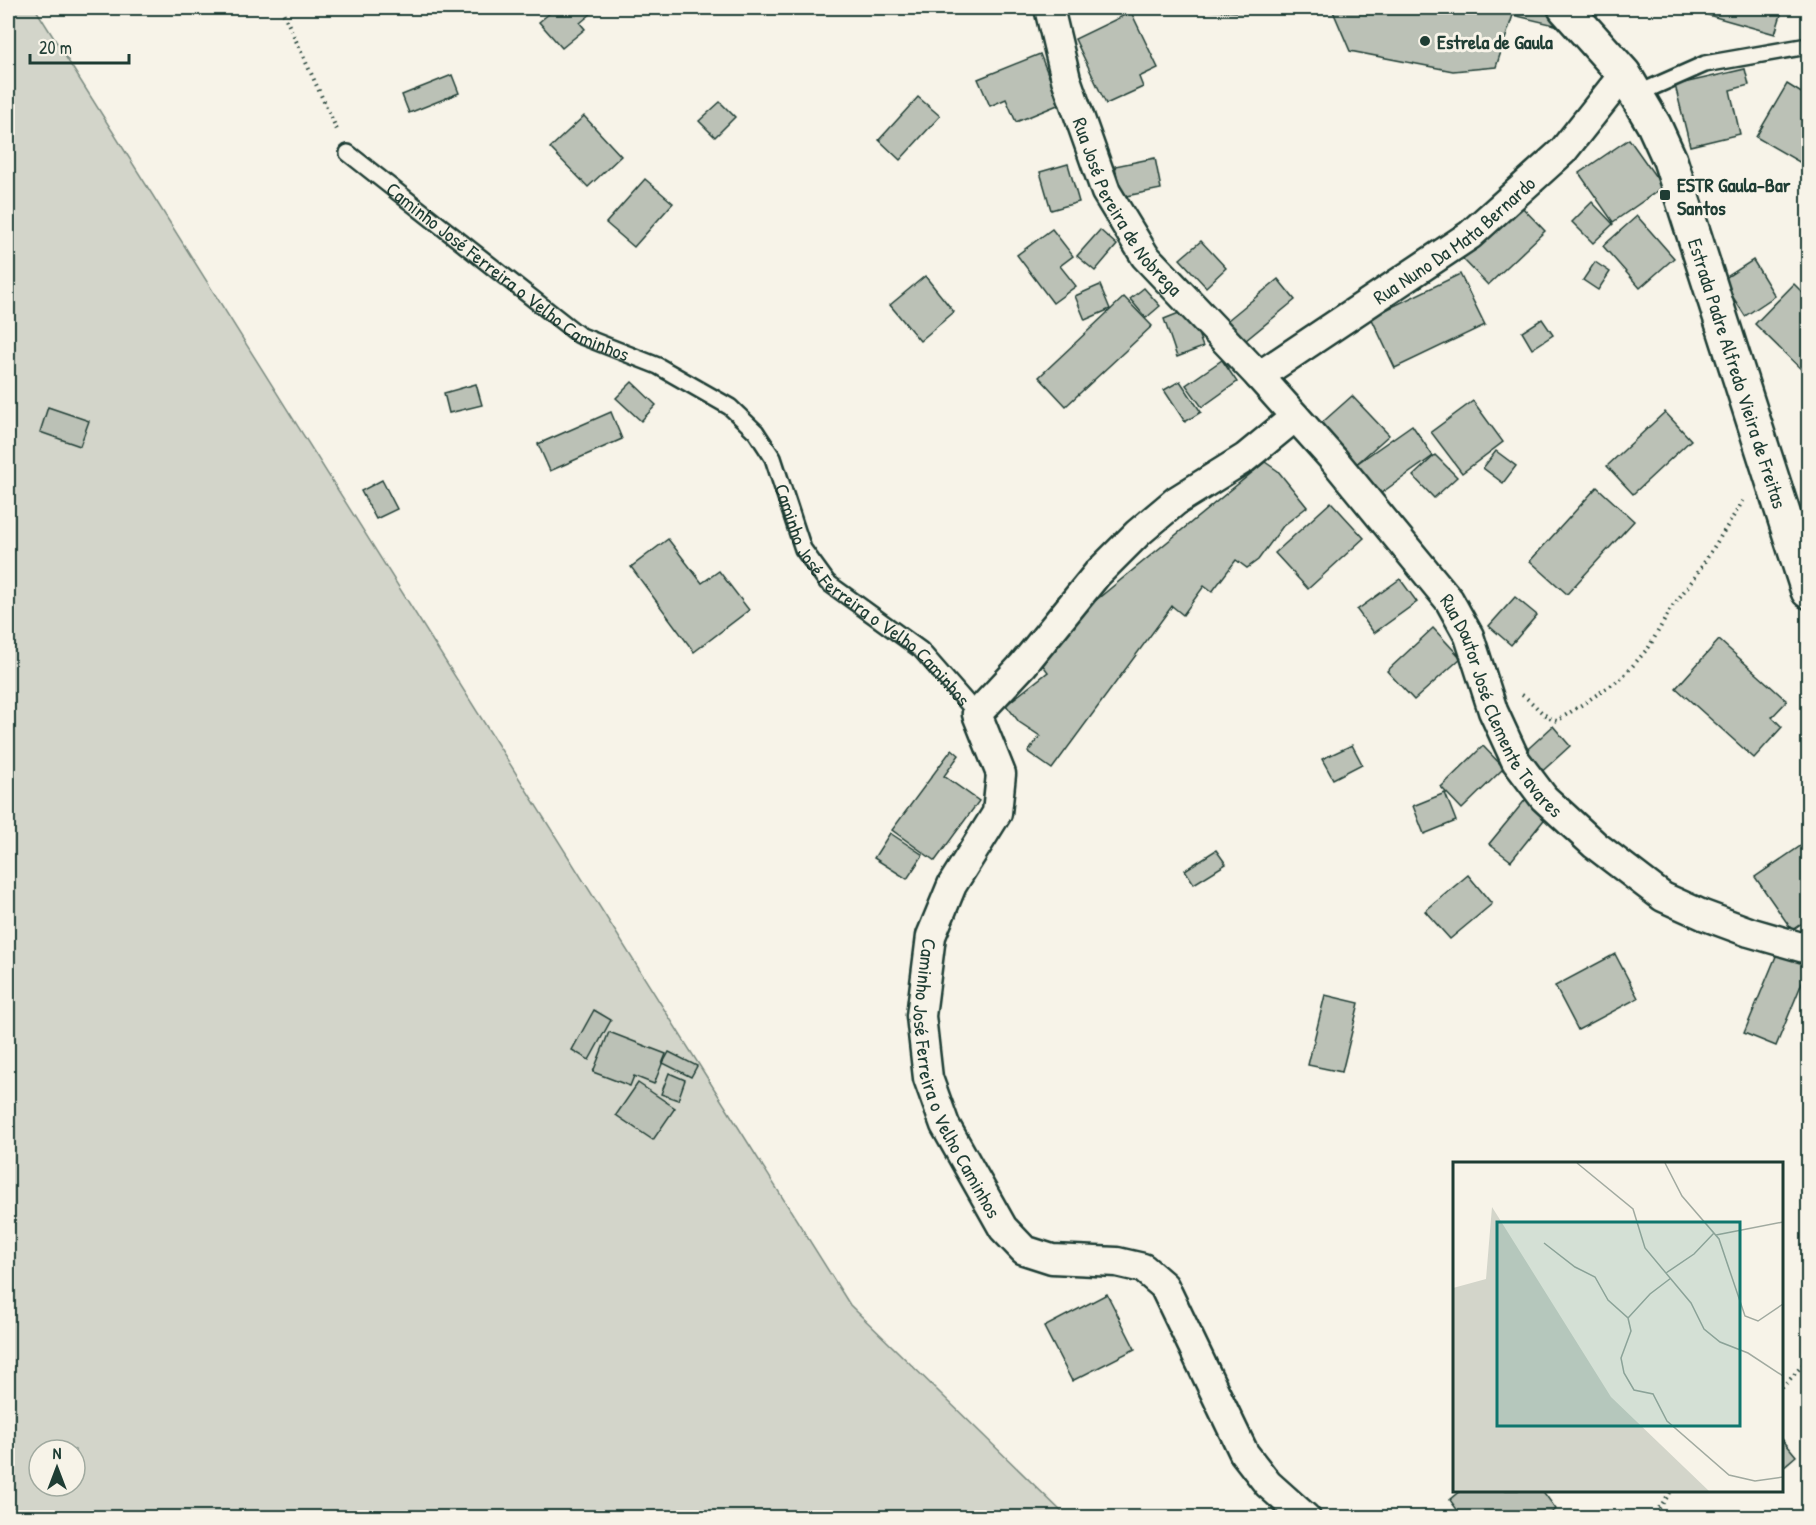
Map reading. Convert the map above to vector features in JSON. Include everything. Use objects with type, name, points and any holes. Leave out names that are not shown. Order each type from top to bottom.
[{"type":"main road","name":"Estrada Padre Alfredo Vieira de Freitas","points":[[1565,8],[1630,84],[1654,125],[1670,160],[1765,462],[1809,591]]},
{"type":"street","name":"Rua José Pereira de Nobrega","points":[[1049,8],[1066,79],[1106,192],[1145,256],[1259,376]]},
{"type":"street","name":"Rua Nuno Da Mata Bernardo","points":[[1259,376],[1470,235],[1563,151],[1630,84]]},
{"type":"street","name":"Rua Doutor José Clemente Tavares","points":[[1259,376],[1334,460],[1449,600],[1469,636],[1493,711],[1516,761],[1545,798],[1595,845],[1664,897],[1749,932],[1809,949]]},
{"type":"street","points":[[978,714],[1023,665],[1097,574],[1138,533],[1176,501],[1245,458],[1296,417]]},
{"type":"street","name":"Caminho José Ferreira o Velho Caminhos","points":[[978,714],[1001,774],[997,813],[952,885],[931,936],[921,1016],[927,1078],[945,1125],[1003,1228],[1024,1250],[1052,1259],[1117,1262],[1143,1268],[1164,1286],[1244,1453],[1268,1484],[1306,1518]]},
{"type":"lane","points":[[1630,84],[1705,64],[1809,46]]},
{"type":"lane","name":"Caminho José Ferreira o Velho Caminhos","points":[[348,153],[579,335],[658,366],[730,407],[756,432],[773,458],[803,549],[827,582],[921,650],[978,714]]},
{"type":"path","points":[[281,8],[348,153]]},
{"type":"path","points":[[1516,692],[1534,703],[1549,719],[1557,721],[1622,678],[1649,647],[1672,607],[1695,577],[1743,501],[1765,462]]},
{"type":"path","points":[[1783,1387],[1809,1359]]},
{"type":"path","points":[[1652,1518],[1671,1492]]},
{"type":"shaded area","points":[[8,8],[35,8],[850,1305],[1067,1517],[8,1517]]},
{"type":"building","points":[[556,8],[598,8],[580,23],[585,29],[562,48],[539,22]]},
{"type":"building","points":[[1255,8],[1255,13],[1183,9]]},
{"type":"building","name":"Estrela de Gaula","points":[[1326,8],[1561,8],[1584,32],[1513,15],[1496,67],[1453,71],[1350,51],[1332,9]]},
{"type":"building","points":[[1710,8],[1783,8],[1775,34],[1708,15]]},
{"type":"building","points":[[1131,12],[1158,68],[1139,77],[1143,87],[1106,104],[1075,39]]},
{"type":"building","points":[[1040,54],[1060,104],[1016,122],[1006,99],[990,106],[978,79]]},
{"type":"building","points":[[1745,69],[1749,85],[1730,90],[1740,134],[1690,146],[1675,85]]},
{"type":"building","points":[[452,75],[459,93],[409,113],[402,95]]},
{"type":"building","points":[[1787,84],[1808,97],[1808,167],[1756,137]]},
{"type":"building","points":[[918,97],[940,116],[900,160],[879,140]]},
{"type":"building","points":[[720,102],[735,117],[715,137],[699,121]]},
{"type":"building","points":[[584,116],[621,156],[588,187],[550,148]]},
{"type":"building","points":[[1629,139],[1663,187],[1613,222],[1579,173]]},
{"type":"building","points":[[1155,158],[1161,189],[1121,197],[1115,166]]},
{"type":"building","points":[[1068,164],[1079,202],[1051,210],[1040,172]]},
{"type":"building","points":[[645,179],[673,203],[634,247],[606,223]]},
{"type":"building","points":[[1592,202],[1613,224],[1593,243],[1572,222]]},
{"type":"building","points":[[1519,204],[1545,231],[1488,285],[1462,258]]},
{"type":"building","points":[[1637,216],[1674,258],[1640,288],[1603,246]]},
{"type":"building","points":[[1052,229],[1073,256],[1060,266],[1076,286],[1053,303],[1017,255]]},
{"type":"building","points":[[1100,230],[1117,245],[1095,271],[1077,256]]},
{"type":"building","points":[[1201,241],[1226,268],[1206,287],[1180,259]]},
{"type":"building","points":[[1753,260],[1775,296],[1745,316],[1722,280]]},
{"type":"building","points":[[1595,262],[1610,272],[1598,290],[1583,280]]},
{"type":"building","points":[[1460,274],[1485,325],[1395,368],[1371,317]]},
{"type":"building","points":[[925,276],[954,312],[920,341],[890,305]]},
{"type":"building","points":[[1278,279],[1295,300],[1240,345],[1223,324]]},
{"type":"building","points":[[1794,284],[1808,298],[1808,376],[1755,324]]},
{"type":"building","points":[[1100,285],[1110,309],[1085,320],[1075,296]]},
{"type":"building","points":[[1144,288],[1160,306],[1146,318],[1130,299]]},
{"type":"building","points":[[1124,297],[1152,326],[1066,406],[1039,377]]},
{"type":"building","points":[[1189,309],[1203,347],[1177,357],[1164,319]]},
{"type":"building","points":[[1542,319],[1553,335],[1532,349],[1522,332]]},
{"type":"building","points":[[1222,360],[1237,382],[1202,407],[1186,385]]},
{"type":"building","points":[[1180,381],[1201,412],[1185,422],[1164,390]]},
{"type":"building","points":[[632,382],[656,405],[641,421],[616,398]]},
{"type":"building","points":[[476,384],[482,405],[449,413],[444,393]]},
{"type":"building","points":[[1352,396],[1389,435],[1352,468],[1316,428]]},
{"type":"building","points":[[1473,401],[1503,442],[1462,473],[1431,432]]},
{"type":"building","points":[[48,407],[89,421],[80,446],[40,432]]},
{"type":"building","points":[[611,412],[622,439],[550,471],[538,444]]},
{"type":"building","points":[[1665,412],[1691,440],[1633,494],[1607,466]]},
{"type":"building","points":[[1412,425],[1433,456],[1377,496],[1355,465]]},
{"type":"building","points":[[1496,451],[1516,466],[1503,483],[1483,468]]},
{"type":"building","points":[[1435,455],[1457,477],[1434,498],[1413,476]]},
{"type":"building","points":[[1265,462],[1278,471],[1307,507],[1283,526],[1258,560],[1247,568],[1236,560],[1212,592],[1204,586],[1183,615],[1172,606],[1052,769],[1028,752],[1040,736],[1019,722],[1006,705],[1048,672],[1039,660],[1084,610]]},
{"type":"building","points":[[382,480],[397,509],[376,519],[361,491]]},
{"type":"building","points":[[1597,487],[1634,521],[1567,594],[1530,561]]},
{"type":"building","points":[[1331,502],[1364,538],[1308,589],[1275,553]]},
{"type":"building","points":[[668,539],[702,583],[719,571],[749,610],[694,652],[631,567]]},
{"type":"building","points":[[1400,579],[1417,602],[1374,633],[1357,610]]},
{"type":"building","points":[[1515,597],[1537,615],[1511,645],[1489,626]]},
{"type":"building","points":[[1433,628],[1461,658],[1414,700],[1387,671]]},
{"type":"building","points":[[1719,640],[1787,701],[1772,717],[1782,727],[1754,758],[1676,688]]},
{"type":"building","points":[[1553,726],[1570,746],[1537,776],[1519,757]]},
{"type":"building","points":[[1352,745],[1362,764],[1333,779],[1322,759]]},
{"type":"building","points":[[1483,746],[1504,768],[1462,809],[1441,787]]},
{"type":"building","points":[[952,749],[959,755],[944,776],[979,801],[935,861],[892,830]]},
{"type":"building","points":[[1445,793],[1456,821],[1424,834],[1413,806]]},
{"type":"building","points":[[1530,794],[1551,811],[1511,861],[1489,844]]},
{"type":"building","points":[[890,833],[923,855],[907,879],[874,858]]},
{"type":"building","points":[[1808,841],[1808,919],[1792,930],[1755,877]]},
{"type":"building","points":[[1216,850],[1226,864],[1194,884],[1185,870]]},
{"type":"building","points":[[1468,875],[1492,904],[1450,939],[1425,911]]},
{"type":"building","points":[[1779,949],[1808,961],[1808,968],[1776,1046],[1744,1033]]},
{"type":"building","points":[[1615,954],[1638,998],[1578,1030],[1555,986]]},
{"type":"building","points":[[1325,995],[1359,1003],[1342,1072],[1308,1065]]},
{"type":"building","points":[[594,1010],[611,1020],[589,1060],[572,1050]]},
{"type":"building","points":[[609,1032],[666,1054],[654,1084],[634,1076],[630,1086],[593,1072]]},
{"type":"building","points":[[669,1052],[697,1066],[691,1077],[663,1063]]},
{"type":"building","points":[[669,1073],[685,1080],[678,1100],[661,1094]]},
{"type":"building","points":[[638,1083],[675,1108],[653,1140],[616,1115]]},
{"type":"building","points":[[1107,1294],[1135,1349],[1072,1381],[1044,1327]]},
{"type":"building","points":[[1783,1440],[1796,1456],[1783,1467]]},
{"type":"building","points":[[1460,1492],[1543,1492],[1556,1509],[1545,1518],[1463,1518],[1450,1500]]},
{"type":"place","name":"Estrela de Gaula","points":[[1425,41]]},
{"type":"place","name":"ESTR Gaula-Bar Santos","points":[[1665,195]]}]
